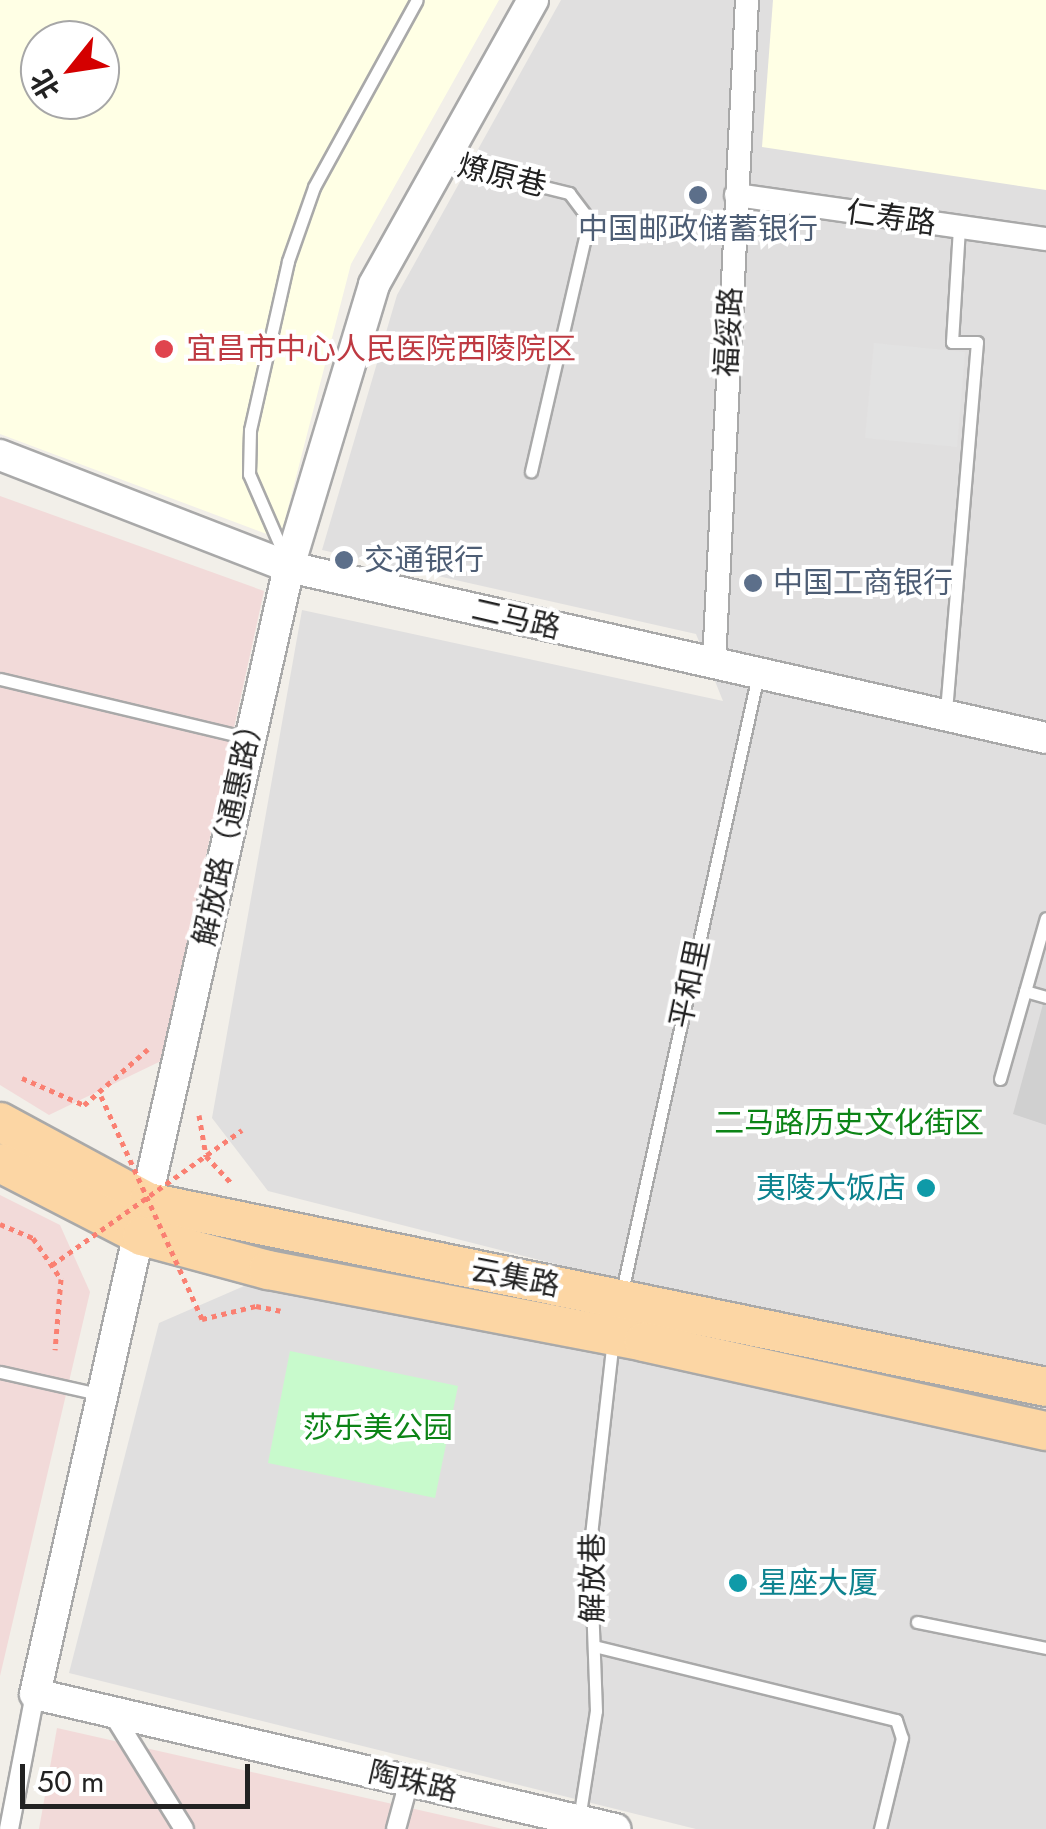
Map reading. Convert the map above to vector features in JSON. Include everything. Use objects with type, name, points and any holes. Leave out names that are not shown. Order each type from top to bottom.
[{"type":"main road","name":"云集路","points":[[0,1122],[146,1211],[268,1270],[613,1336],[1046,1431]]},
{"type":"main road","name":"云集路","points":[[0,1163],[146,1211],[621,1298],[1046,1387]]},
{"type":"street","name":"解放路（通惠路）","points":[[35,1694],[106,1396],[248,738],[289,568],[374,285],[533,0]]},
{"type":"street","name":"福绥路","points":[[714,664],[748,0]]},
{"type":"street","name":"仁寿路","points":[[736,195],[1046,240]]},
{"type":"street","name":"二马路","points":[[0,454],[289,568],[714,664],[759,670],[1046,738]]},
{"type":"street","name":"陶珠路","points":[[35,1694],[615,1829]]},
{"type":"street","points":[[9,1829],[35,1694],[121,1718],[184,1829]]},
{"type":"street","points":[[396,1829],[409,1781]]},
{"type":"lane","points":[[289,568],[249,474],[254,411],[288,261],[314,187],[417,0]]},
{"type":"lane","name":"燎原巷","points":[[443,162],[570,193],[590,220],[531,472]]},
{"type":"lane","points":[[946,712],[977,342],[952,342],[959,228]]},
{"type":"lane","name":"平和里","points":[[621,1298],[759,670]]},
{"type":"lane","points":[[0,678],[248,738]]},
{"type":"lane","points":[[1000,1079],[1046,918]]},
{"type":"lane","points":[[1025,991],[1046,996]]},
{"type":"lane","name":"解放巷","points":[[579,1821],[596,1711],[590,1544],[613,1336]]},
{"type":"lane","points":[[0,1372],[106,1396]]},
{"type":"lane","points":[[916,1622],[1046,1648]]},
{"type":"lane","points":[[594,1646],[896,1720],[902,1738],[880,1829]]},
{"type":"path","points":[[22,1078],[71,1104],[101,1096],[148,1049]]},
{"type":"path","points":[[101,1096],[146,1211],[202,1319],[256,1306],[281,1312]]},
{"type":"path","points":[[202,1096],[198,1128],[206,1156],[234,1184]]},
{"type":"path","points":[[52,1265],[146,1211],[206,1156],[242,1130]]},
{"type":"path","points":[[0,1224],[33,1238],[52,1265],[64,1294],[55,1350]]},
{"type":"shaded area","name":"宜昌市中心人民医院西陵院区","points":[[0,0],[499,0],[351,264],[280,539],[0,434]]},
{"type":"shaded area","points":[[561,0],[1046,0],[1046,1372],[614,1279],[268,1191],[212,1118],[302,610],[723,701],[696,634],[322,550],[397,295]]},
{"type":"shaded area","points":[[773,0],[1046,0],[1046,190],[762,147]]},
{"type":"shaded area","points":[[874,343],[965,352],[957,447],[865,438]]},
{"type":"shaded area","points":[[0,496],[264,591],[161,1061],[49,1115],[0,1085]]},
{"type":"shaded area","points":[[1043,1004],[1046,1005],[1046,1125],[1013,1114]]},
{"type":"shaded area","points":[[0,1195],[60,1225],[90,1292],[0,1676]]},
{"type":"shaded area","points":[[251,1283],[1046,1440],[1046,1829],[696,1829],[69,1673],[159,1323]]},
{"type":"shaded area","points":[[57,1728],[503,1829],[39,1829]]},
{"type":"green space","name":"莎乐美公园","points":[[290,1351],[458,1386],[435,1498],[268,1463]]},
{"type":"place","name":"中国邮政储蓄银行","points":[[698,195]]},
{"type":"place","name":"宜昌市中心人民医院西陵院区","points":[[164,349]]},
{"type":"place","name":"交通银行","points":[[344,560]]},
{"type":"place","name":"中国工商银行","points":[[753,583]]},
{"type":"place","name":"夷陵大饭店","points":[[926,1188]]},
{"type":"place","name":"星座大厦","points":[[738,1583]]},
{"type":"park label","name":"二马路历史文化街区","points":[[849,1123]]}]
